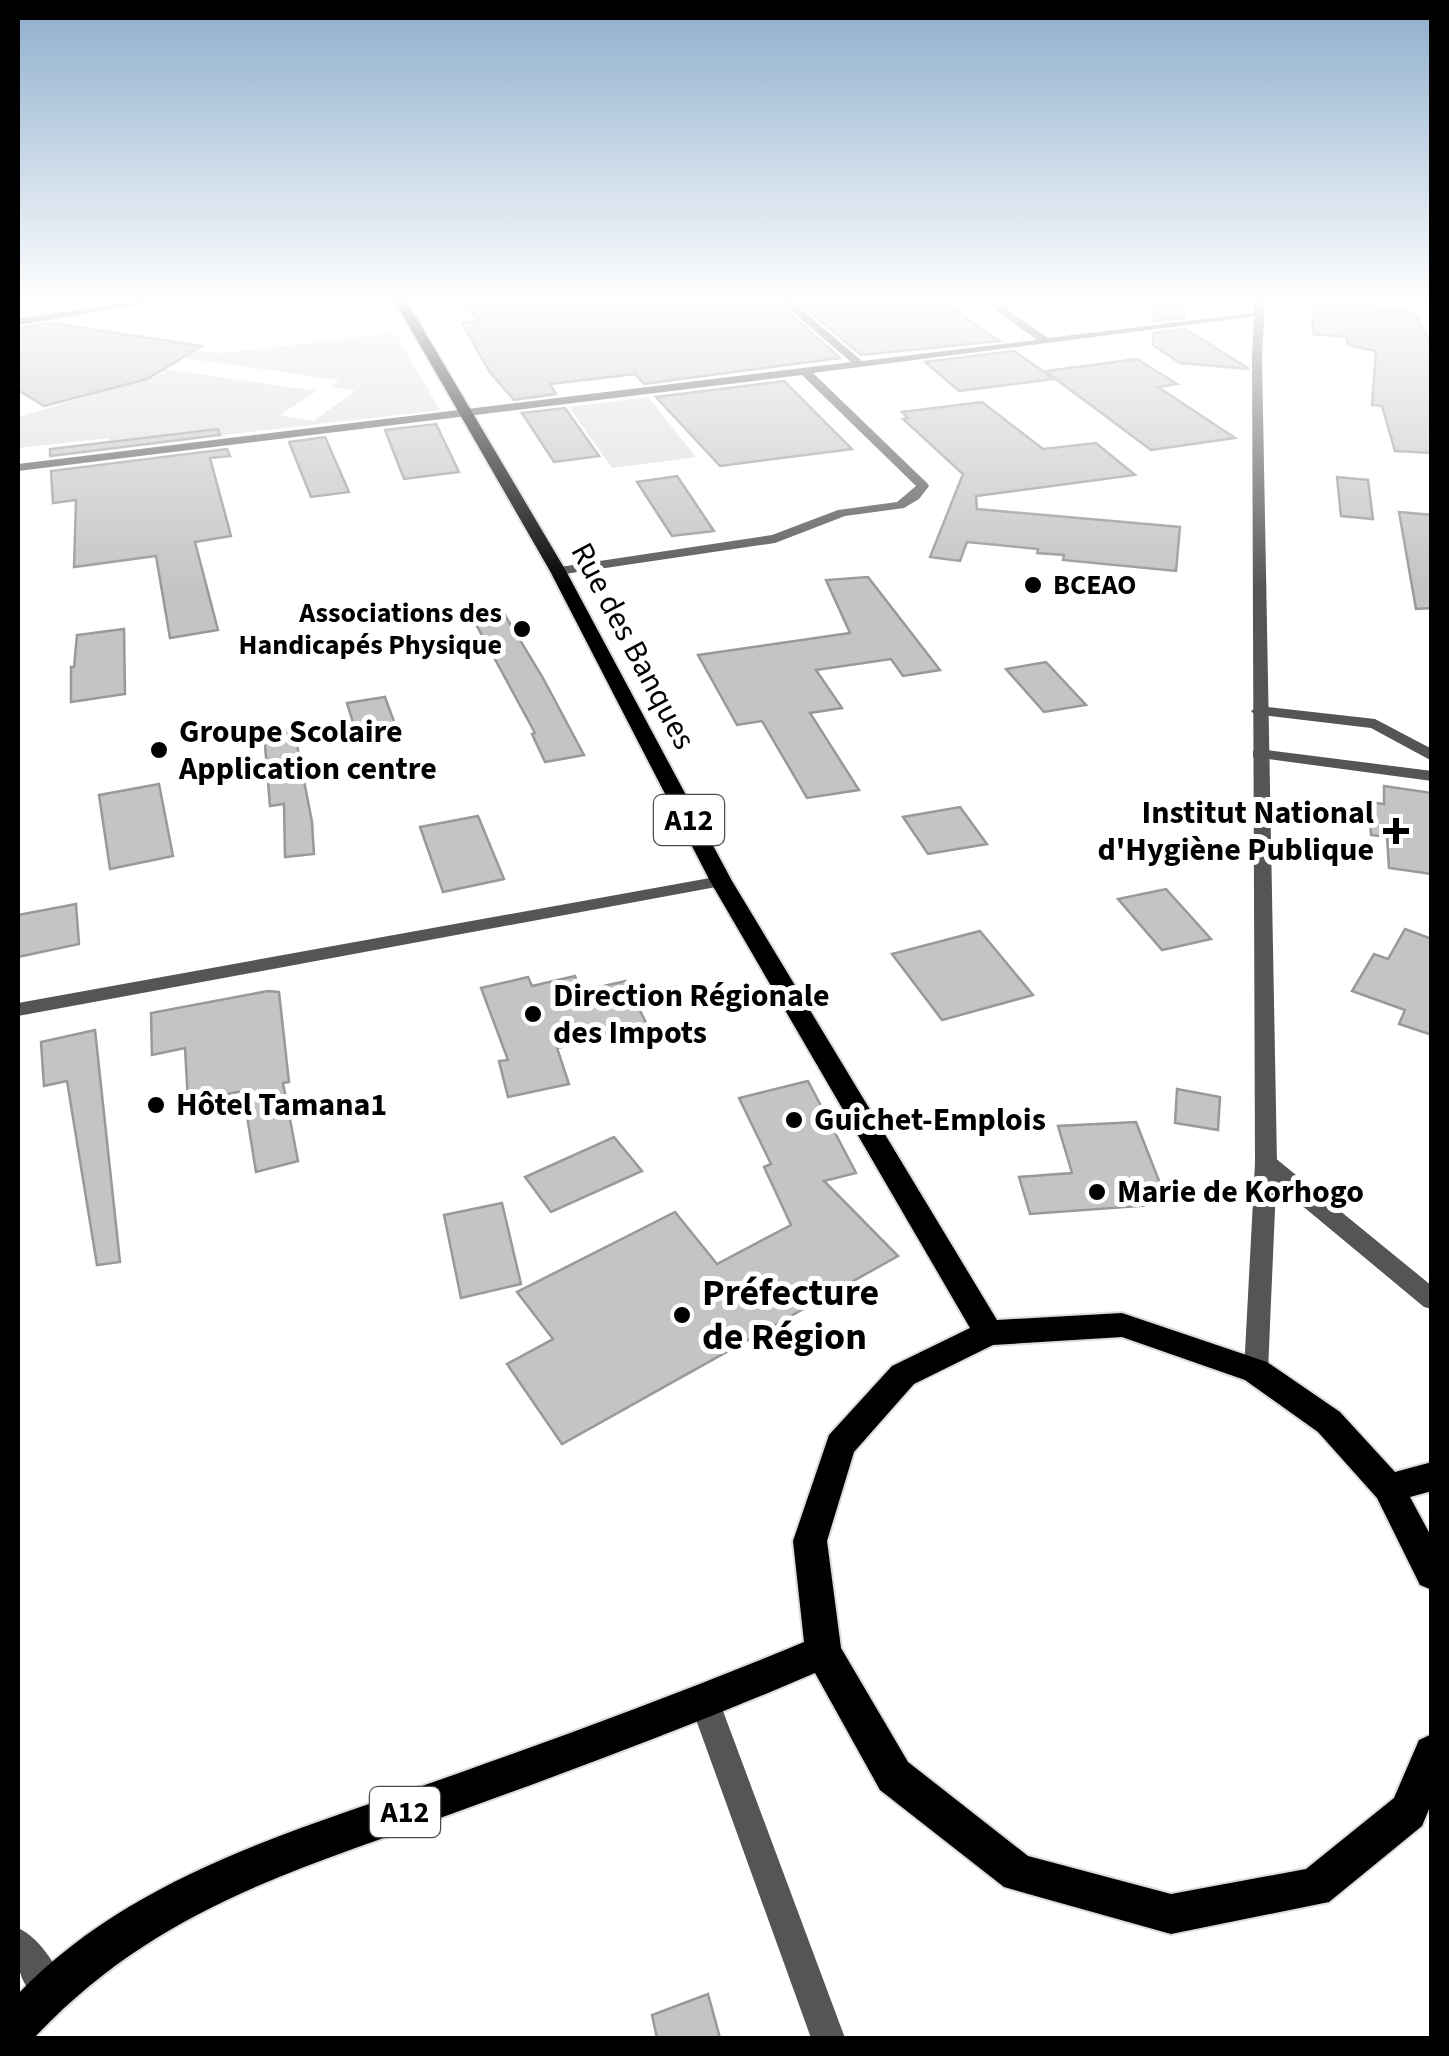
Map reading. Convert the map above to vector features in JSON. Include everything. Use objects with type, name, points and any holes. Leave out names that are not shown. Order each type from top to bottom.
[{"type":"main road","name":"Rue des Banques","points":[[453,396],[558,571],[721,881],[989,1333]]},
{"type":"main road","points":[[1432,1574],[1389,1488],[1329,1422],[1256,1371],[1122,1326],[989,1333],[903,1375],[840,1445],[810,1541],[823,1652],[894,1776],[1018,1873],[1171,1914],[1315,1888],[1408,1812],[1432,1753]]},
{"type":"main road","points":[[1389,1488],[1432,1476]]},
{"type":"main road","name":"A12","points":[[18,2024],[48,1986],[141,1921],[260,1865],[705,1703],[823,1652]]},
{"type":"street","points":[[18,468],[615,396]]},
{"type":"street","points":[[558,571],[775,539],[842,513],[900,504],[916,496],[924,486],[830,396]]},
{"type":"street","points":[[1256,1371],[1266,1163],[1257,396]]},
{"type":"street","points":[[1258,711],[1375,724],[1432,756]]},
{"type":"street","points":[[1259,754],[1432,776]]},
{"type":"street","points":[[18,1010],[721,881]]},
{"type":"street","points":[[1266,1163],[1432,1300]]},
{"type":"street","points":[[705,1703],[828,2038]]},
{"type":"street","points":[[18,1945],[48,1986]]},
{"type":"shaded area","points":[[88,396],[309,396],[280,415],[313,421],[349,396],[432,396],[440,410],[110,448],[109,438],[18,448],[18,417]]},
{"type":"shaded area","points":[[648,397],[696,457],[612,468],[569,407]]},
{"type":"building","points":[[28,396],[82,396],[44,406]]},
{"type":"building","points":[[511,396],[542,396],[514,400]]},
{"type":"building","points":[[799,396],[852,449],[720,466],[656,397]]},
{"type":"building","points":[[1078,396],[1172,396],[1235,438],[1151,450]]},
{"type":"building","points":[[1373,396],[1432,396],[1432,453],[1395,451],[1382,406],[1372,405]]},
{"type":"building","points":[[982,402],[1043,449],[1096,443],[1135,475],[976,496],[977,509],[1180,527],[1176,571],[1063,560],[1064,555],[1037,553],[1038,549],[967,542],[960,561],[930,557],[963,474],[903,419],[908,418],[902,412]]},
{"type":"building","points":[[565,408],[599,456],[554,462],[522,413]]},
{"type":"building","points":[[436,424],[459,472],[404,479],[385,430]]},
{"type":"building","points":[[218,429],[220,435],[50,456],[50,449]]},
{"type":"building","points":[[325,437],[349,492],[311,497],[289,442]]},
{"type":"building","points":[[227,449],[230,456],[210,458],[231,536],[195,542],[218,630],[170,638],[156,556],[74,567],[76,500],[53,503],[51,471]]},
{"type":"building","points":[[677,476],[714,531],[672,536],[637,482]]},
{"type":"building","points":[[1337,477],[1368,480],[1373,519],[1341,516]]},
{"type":"building","points":[[1399,512],[1432,515],[1432,608],[1416,609]]},
{"type":"building","points":[[868,577],[940,670],[903,676],[891,659],[816,670],[842,708],[810,713],[859,790],[807,798],[762,721],[737,725],[698,655],[850,633],[826,580]]},
{"type":"building","points":[[503,612],[584,755],[545,762],[532,734],[535,733],[472,617]]},
{"type":"building","points":[[124,629],[125,694],[71,702],[71,667],[77,635]]},
{"type":"building","points":[[1046,662],[1086,705],[1044,712],[1006,669]]},
{"type":"building","points":[[385,697],[399,735],[359,742],[347,703]]},
{"type":"building","points":[[294,729],[312,822],[314,854],[285,857],[284,804],[270,806],[264,733]]},
{"type":"building","points":[[159,784],[173,856],[110,869],[99,795]]},
{"type":"building","points":[[1384,786],[1432,793],[1432,874],[1389,868],[1387,837],[1371,835],[1369,802],[1384,804]]},
{"type":"building","points":[[960,807],[987,844],[928,854],[903,817]]},
{"type":"building","points":[[478,816],[504,879],[443,892],[420,827]]},
{"type":"building","points":[[1166,889],[1211,939],[1162,950],[1118,899]]},
{"type":"building","points":[[76,904],[79,944],[18,957],[18,915]]},
{"type":"building","points":[[1405,929],[1432,939],[1432,1035],[1399,1024],[1405,1010],[1352,991],[1374,954],[1388,959]]},
{"type":"building","points":[[980,931],[1033,995],[942,1020],[892,954]]},
{"type":"building","points":[[575,976],[581,991],[626,981],[648,1027],[557,1048],[569,1084],[508,1097],[499,1061],[508,1060],[481,988],[528,977],[532,986]]},
{"type":"building","points":[[279,992],[289,1082],[283,1083],[298,1161],[256,1172],[243,1091],[188,1102],[185,1048],[152,1055],[151,1013]]},
{"type":"building","points":[[95,1030],[120,1262],[97,1265],[67,1081],[44,1086],[41,1042]]},
{"type":"building","points":[[808,1081],[856,1173],[824,1181],[898,1256],[562,1444],[507,1364],[553,1339],[517,1292],[675,1212],[717,1264],[791,1225],[764,1167],[771,1164],[739,1098]]},
{"type":"building","points":[[1177,1089],[1220,1097],[1218,1130],[1175,1123]]},
{"type":"building","points":[[1136,1122],[1168,1204],[1030,1214],[1019,1177],[1072,1173],[1058,1126]]},
{"type":"building","points":[[614,1137],[642,1171],[551,1212],[525,1177]]},
{"type":"building","points":[[502,1203],[521,1284],[461,1298],[444,1215]]},
{"type":"building","points":[[708,1994],[720,2038],[657,2038],[652,2015]]},
{"type":"place","name":"BCEAO","points":[[1033,585]]},
{"type":"place","name":"Associations des Handicapés Physique","points":[[522,629]]},
{"type":"place","name":"Groupe Scolaire Application centre","points":[[159,750]]},
{"type":"place","name":"Institut National d'Hygiène Publique","points":[[1396,831]]},
{"type":"place","name":"Direction Régionale des Impots","points":[[533,1014]]},
{"type":"place","name":"Hôtel Tamana1","points":[[156,1105]]},
{"type":"place","name":"Guichet-Emplois","points":[[794,1120]]},
{"type":"place","name":"Marie de Korhogo","points":[[1097,1192]]},
{"type":"place","name":"Préfecture de Région","points":[[682,1315]]}]
